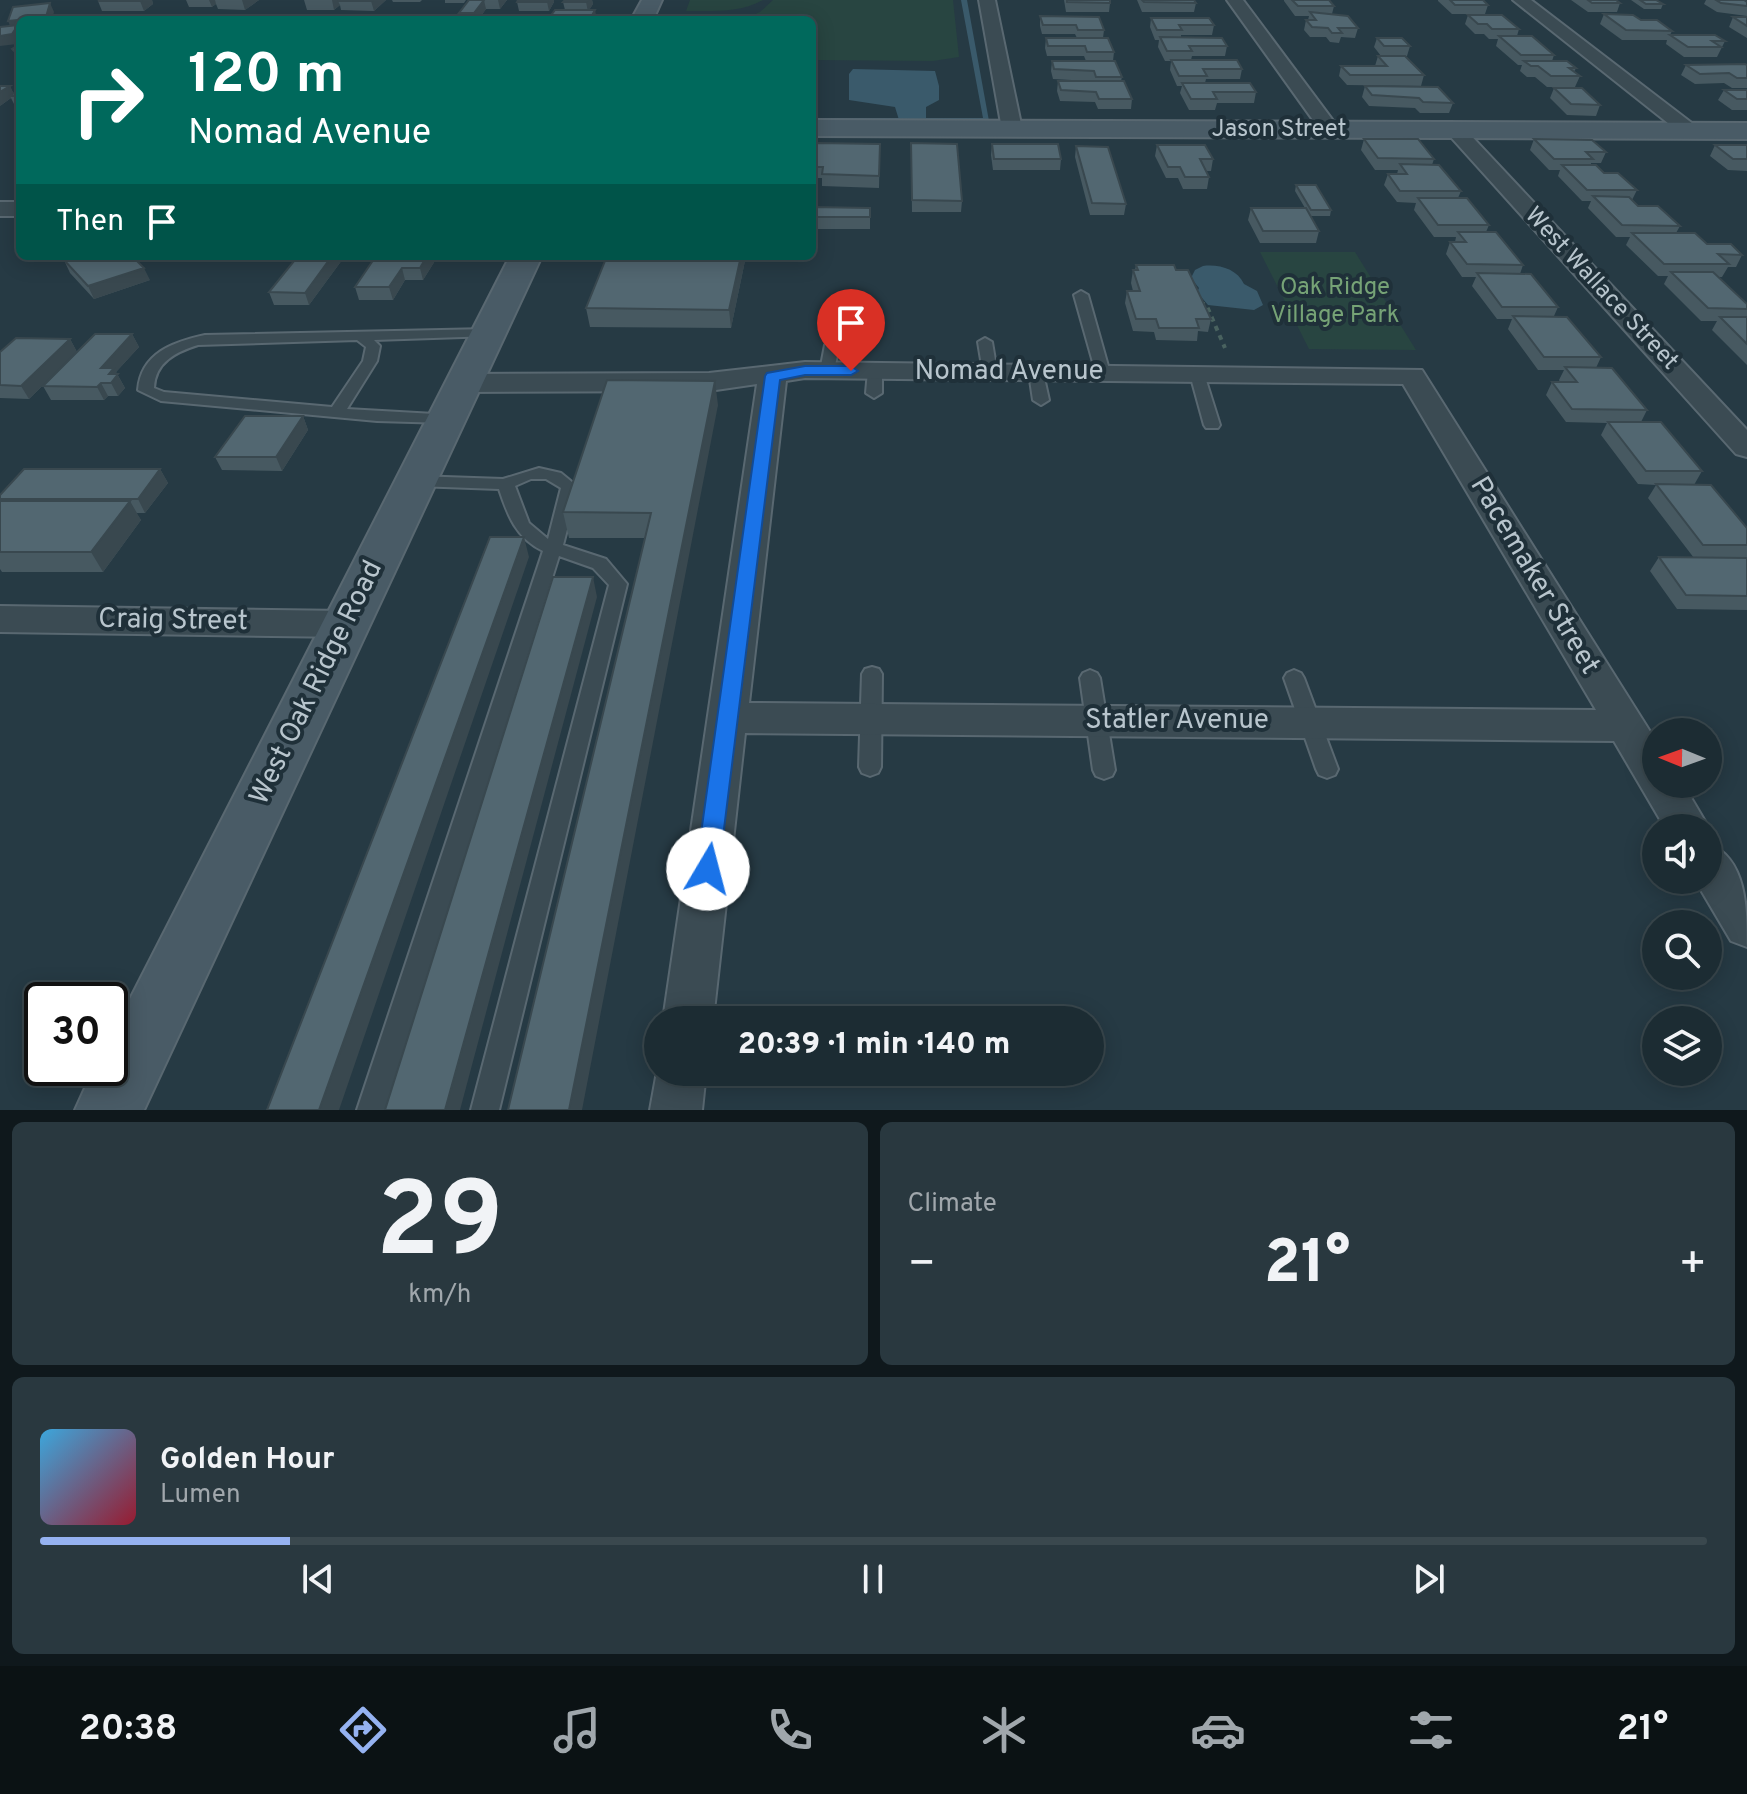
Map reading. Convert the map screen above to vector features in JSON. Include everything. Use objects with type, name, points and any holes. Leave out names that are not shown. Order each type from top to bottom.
[{"type":"street","points":[[987,0],[1012,129]]},
{"type":"street","points":[[1235,0],[1330,130]]},
{"type":"street","points":[[1521,0],[1690,131]]},
{"type":"street","name":"Jason Street","points":[[816,128],[1747,131]]},
{"type":"street","name":"West Wallace Street","points":[[1456,131],[1747,448]]},
{"type":"street","name":"West Oak Ridge Road","points":[[109,1110],[524,260]]},
{"type":"street","name":"Nomad Avenue","points":[[455,400],[772,376],[805,370],[830,358],[875,382],[990,372],[1412,376]]},
{"type":"street","points":[[690,1006],[772,376]]},
{"type":"street","name":"Pacemaker Street","points":[[1412,376],[1642,753]]},
{"type":"street","name":"Craig Street","points":[[0,619],[346,624]]},
{"type":"street","name":"Statler Avenue","points":[[728,718],[1625,726]]},
{"type":"street","points":[[1722,885],[1747,926]]},
{"type":"street","points":[[676,1110],[679,1086]]},
{"type":"lane","points":[[1081,295],[1103,373]]},
{"type":"lane","points":[[455,400],[337,412],[161,396],[146,390],[145,379],[148,370],[180,344],[205,339],[488,333]]},
{"type":"lane","points":[[337,412],[370,361],[373,346],[361,336]]},
{"type":"lane","points":[[985,342],[990,372]]},
{"type":"lane","points":[[1036,373],[1041,400]]},
{"type":"lane","points":[[1197,374],[1212,425]]},
{"type":"lane","points":[[371,1110],[570,487],[562,478],[550,473],[535,473],[506,484],[416,481]]},
{"type":"lane","points":[[485,1110],[618,584],[606,566],[535,540],[514,509],[506,484]]},
{"type":"lane","points":[[870,767],[872,674]]},
{"type":"lane","points":[[1090,678],[1104,770]]},
{"type":"lane","points":[[1294,678],[1327,769]]},
{"type":"path","points":[[1198,304],[1206,304],[1225,349]]},
{"type":"green space","points":[[690,0],[763,0],[735,9],[686,11]]},
{"type":"green space","points":[[773,0],[953,0],[959,57],[933,61],[816,60],[816,16],[751,16]]},
{"type":"green space","name":"Oak Ridge Village Park","points":[[1260,252],[1355,252],[1416,350],[1309,349]]},
{"type":"water","points":[[853,69],[935,71],[939,100],[926,107],[926,120],[899,120],[895,107],[849,100],[849,74]]},
{"type":"water","points":[[1203,266],[1232,271],[1244,284],[1257,291],[1263,305],[1254,310],[1208,305],[1191,278],[1195,270]]},
{"type":"building","points":[[100,0],[142,0],[98,1]]},
{"type":"building","points":[[469,0],[484,0],[474,13],[459,13]]},
{"type":"building","points":[[518,0],[548,0],[517,2]]},
{"type":"building","points":[[565,0],[588,0],[563,2]]},
{"type":"building","points":[[1110,0],[1110,3],[1067,2]]},
{"type":"building","points":[[1142,0],[1194,0],[1196,3],[1144,2]]},
{"type":"building","points":[[1292,0],[1329,0],[1334,6],[1298,6]]},
{"type":"building","points":[[1450,0],[1483,0],[1488,5],[1455,5]]},
{"type":"building","points":[[1588,0],[1616,0],[1620,3],[1592,3]]},
{"type":"building","points":[[1640,0],[1656,0],[1663,4],[1646,4]]},
{"type":"building","points":[[1716,0],[1744,0],[1747,6],[1721,3]]},
{"type":"building","points":[[50,3],[46,16],[16,16],[16,20],[8,21],[13,7]]},
{"type":"building","points":[[555,10],[595,10],[592,16],[550,16]]},
{"type":"building","points":[[1310,12],[1348,16],[1358,28],[1338,28],[1342,33],[1332,33],[1328,28],[1312,27],[1306,20],[1316,20]]},
{"type":"building","points":[[1604,14],[1657,20],[1672,31],[1626,30]]},
{"type":"building","points":[[1468,15],[1502,15],[1519,29],[1492,29],[1487,24],[1478,24]]},
{"type":"building","points":[[1040,16],[1099,17],[1104,30],[1078,30],[1076,25],[1043,25]]},
{"type":"building","points":[[1733,17],[1747,17],[1747,26]]},
{"type":"building","points":[[1151,18],[1209,18],[1214,25],[1179,25],[1182,30],[1157,30]]},
{"type":"building","points":[[16,25],[12,34],[0,36],[0,27]]},
{"type":"building","points":[[1670,35],[1715,35],[1725,41],[1712,41],[1721,47],[1688,47]]},
{"type":"building","points":[[1499,36],[1532,36],[1554,55],[1521,55]]},
{"type":"building","points":[[1160,37],[1222,38],[1227,46],[1189,46],[1192,51],[1167,51]]},
{"type":"building","points":[[1046,38],[1108,38],[1114,52],[1087,52],[1085,46],[1048,46]]},
{"type":"building","points":[[1377,38],[1402,38],[1410,46],[1384,46]]},
{"type":"building","points":[[1378,56],[1405,56],[1424,75],[1350,75],[1341,66],[1387,66]]},
{"type":"building","points":[[1171,60],[1237,60],[1242,69],[1203,69],[1207,76],[1179,76]]},
{"type":"building","points":[[1052,61],[1115,61],[1122,77],[1096,77],[1094,71],[1054,69]]},
{"type":"building","points":[[1524,61],[1567,61],[1576,68],[1569,68],[1580,76],[1551,76],[1538,66]]},
{"type":"building","points":[[1745,64],[1747,78],[1737,78],[1729,73],[1700,74],[1686,65]]},
{"type":"building","points":[[1058,81],[1124,81],[1132,99],[1099,99],[1096,92],[1061,90]]},
{"type":"building","points":[[1182,83],[1250,83],[1256,92],[1213,92],[1217,99],[1191,99]]},
{"type":"building","points":[[1365,86],[1438,87],[1453,103],[1372,95]]},
{"type":"building","points":[[1554,88],[1582,88],[1600,105],[1571,104]]},
{"type":"building","points":[[1724,90],[1747,90],[1747,99],[1737,99]]},
{"type":"building","points":[[1364,139],[1418,139],[1434,159],[1378,158]]},
{"type":"building","points":[[1534,139],[1592,140],[1606,152],[1586,152],[1593,159],[1554,159]]},
{"type":"building","points":[[817,143],[880,144],[879,176],[822,174],[823,167],[816,167]]},
{"type":"building","points":[[911,143],[957,144],[962,201],[912,200]]},
{"type":"building","points":[[992,144],[1058,144],[1061,159],[994,159]]},
{"type":"building","points":[[1157,145],[1205,145],[1213,159],[1200,159],[1209,177],[1185,177],[1180,167],[1168,167]]},
{"type":"building","points":[[1715,145],[1747,145],[1747,159],[1733,159]]},
{"type":"building","points":[[1076,146],[1108,147],[1126,204],[1092,203]]},
{"type":"building","points":[[1400,164],[1439,165],[1461,191],[1400,191],[1388,174],[1407,174]]},
{"type":"building","points":[[1562,165],[1596,165],[1604,173],[1618,173],[1637,190],[1587,190]]},
{"type":"building","points":[[1296,185],[1316,185],[1331,210],[1311,210]]},
{"type":"building","points":[[1593,196],[1629,197],[1638,206],[1658,206],[1680,226],[1622,225]]},
{"type":"building","points":[[1418,198],[1467,198],[1489,225],[1438,225]]},
{"type":"building","points":[[816,207],[870,208],[870,217],[816,217]]},
{"type":"building","points":[[1251,208],[1306,208],[1319,231],[1263,231]]},
{"type":"building","points":[[1458,232],[1496,232],[1523,265],[1467,264],[1450,242],[1466,242]]},
{"type":"building","points":[[1632,233],[1695,233],[1707,244],[1731,244],[1742,255],[1718,254],[1729,264],[1664,264]]},
{"type":"building","points":[[64,260],[136,260],[144,268],[88,286]]},
{"type":"building","points":[[295,260],[329,260],[305,293],[269,292]]},
{"type":"building","points":[[373,260],[425,260],[420,268],[402,268],[389,287],[355,287]]},
{"type":"building","points":[[605,260],[740,260],[729,310],[586,308]]},
{"type":"building","points":[[1136,265],[1174,265],[1176,270],[1188,270],[1211,319],[1196,319],[1199,328],[1159,328],[1156,319],[1136,319],[1127,291],[1140,291],[1133,270],[1138,270]]},
{"type":"building","points":[[1671,272],[1713,272],[1747,304],[1747,309],[1708,308]]},
{"type":"building","points":[[1477,273],[1531,274],[1558,307],[1502,307]]},
{"type":"building","points":[[1513,316],[1567,317],[1601,357],[1544,357]]},
{"type":"building","points":[[1720,317],[1747,317],[1747,344]]},
{"type":"building","points":[[95,334],[132,334],[101,368],[114,368],[109,374],[118,374],[111,383],[101,383],[97,387],[43,386]]},
{"type":"building","points":[[16,338],[70,339],[21,386],[0,385],[0,352]]},
{"type":"building","points":[[1565,367],[1612,368],[1647,410],[1572,409],[1552,382],[1577,382]]},
{"type":"building","points":[[607,380],[715,381],[569,1110],[508,1110],[651,513],[563,512]]},
{"type":"building","points":[[245,416],[303,416],[276,457],[215,457]]},
{"type":"building","points":[[1608,422],[1661,422],[1702,471],[1646,471]]},
{"type":"building","points":[[24,469],[160,469],[138,499],[0,499],[0,495]]},
{"type":"building","points":[[1656,484],[1711,485],[1747,528],[1747,545],[1703,545]]},
{"type":"building","points":[[0,501],[130,501],[91,552],[0,552]]},
{"type":"building","points":[[490,537],[524,537],[319,1110],[267,1110]]},
{"type":"building","points":[[1659,557],[1747,558],[1747,596],[1686,595]]},
{"type":"building","points":[[553,577],[593,577],[445,1110],[385,1110]]},
{"type":"waterway","points":[[816,120],[987,120],[964,0]]},
{"type":"route","points":[[708,869],[772,376],[805,370],[851,371]]}]
